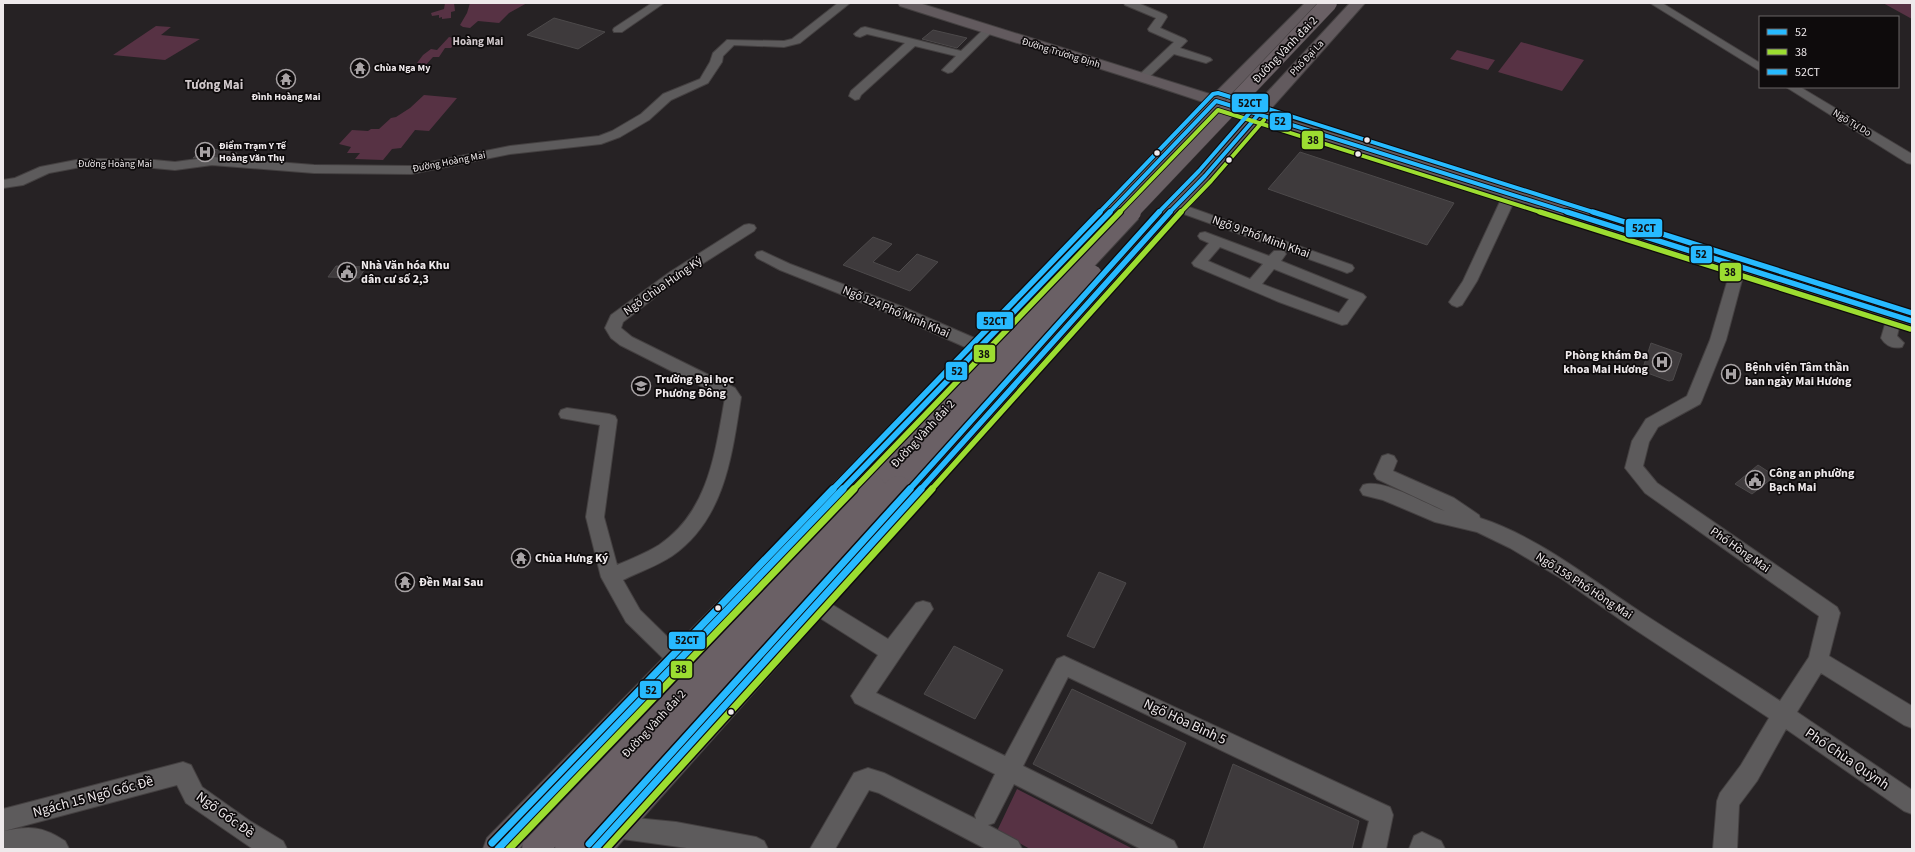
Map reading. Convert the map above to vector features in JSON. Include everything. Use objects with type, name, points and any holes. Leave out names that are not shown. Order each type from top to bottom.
[{"type":"highway","name":"Đường Vành đai 2","points":[[535,849],[682,695],[1085,260],[1329,3]]},
{"type":"highway","name":"Đường Vành đai 2","points":[[568,849],[665,746],[1178,180],[1344,3]]},
{"type":"main road","name":"Đường Trương Định","points":[[905,3],[1258,115],[1511,193],[1912,321]]},
{"type":"main road","points":[[498,849],[808,528],[1216,101],[1312,3]]},
{"type":"main road","name":"Phố Đại La","points":[[595,849],[926,484],[1175,206],[1205,176],[1258,115],[1265,104],[1358,3]]},
{"type":"main road","points":[[1261,55],[1300,66]]},
{"type":"main road","points":[[874,459],[875,471],[887,484],[898,488],[909,489],[926,484]]},
{"type":"main road","points":[[808,528],[819,523],[830,522],[852,528],[861,539],[862,547],[860,557]]},
{"type":"street","points":[[618,30],[660,3]]},
{"type":"street","name":"Đường Hoàng Mai","points":[[3,184],[18,182],[45,170],[81,163],[143,162],[175,166],[212,161],[314,169],[411,170],[510,150],[601,140],[616,134],[633,124],[656,108],[667,97],[704,81],[716,62],[717,55],[731,42],[784,44],[796,41],[846,3]]},
{"type":"street","points":[[1129,3],[1162,17],[1153,30],[1181,41],[1142,77]]},
{"type":"street","points":[[1655,3],[1759,67]]},
{"type":"street","points":[[948,70],[989,30]]},
{"type":"street","points":[[855,96],[855,94],[911,44],[962,57]]},
{"type":"street","points":[[1173,50],[1206,60]]},
{"type":"street","name":"Ngõ Tự Do","points":[[1794,88],[1912,160]]},
{"type":"street","points":[[1457,302],[1470,281],[1511,193]]},
{"type":"street","name":"Ngõ 9 Phố Minh Khai","points":[[1175,206],[1346,268]]},
{"type":"street","name":"Ngõ Chùa Hưng Ký","points":[[611,577],[666,550],[686,533],[701,515],[710,500],[719,476],[733,397],[729,392],[626,341],[617,334],[613,328],[616,319],[675,275],[749,228]]},
{"type":"street","points":[[1212,239],[1272,262],[1358,297],[1342,320],[1252,286],[1199,263],[1212,239]]},
{"type":"street","points":[[1252,286],[1285,246]]},
{"type":"street","name":"Ngõ 124 Phố Minh Khai","points":[[762,255],[811,277],[898,311],[980,347]]},
{"type":"street","name":"Phố Hồng Mai","points":[[1724,849],[1728,801],[1749,773],[1783,715],[1818,660],[1830,613],[1651,488],[1634,468],[1635,459],[1641,441],[1652,423],[1694,400],[1718,340],[1739,265]]},
{"type":"street","points":[[1894,315],[1889,338],[1896,343]]},
{"type":"street","points":[[567,414],[609,420],[595,517],[611,577],[633,616],[679,662]]},
{"type":"street","points":[[1388,461],[1383,474],[1448,503],[1481,526]]},
{"type":"street","name":"Ngõ 158 Phố Hồng Mai","points":[[1369,490],[1386,494],[1441,516],[1481,526],[1517,543],[1569,573],[1635,619],[1783,715]]},
{"type":"street","points":[[816,605],[892,652]]},
{"type":"street","points":[[923,609],[862,696],[1166,849]]},
{"type":"street","points":[[1818,660],[1912,718]]},
{"type":"street","name":"Ngõ Hòa Bình 5","points":[[986,815],[1064,665],[1382,815],[1374,849]]},
{"type":"street","name":"Phố Chùa Quỳnh","points":[[1783,715],[1912,803]]},
{"type":"street","name":"Ngách 15 Ngõ Gốc Đề","points":[[3,820],[183,773]]},
{"type":"street","name":"Ngõ Gốc Đề","points":[[183,773],[194,795],[242,829],[275,849]]},
{"type":"street","points":[[822,849],[856,790],[862,781],[868,779],[884,784],[1010,849]]},
{"type":"street","points":[[615,827],[676,834],[756,849]]},
{"type":"street","points":[[3,843],[28,838],[44,840],[57,849]]},
{"type":"shaded area","points":[[445,3],[454,3],[455,11],[451,12],[451,18],[442,19],[442,17],[439,18],[439,15],[432,16],[431,13],[444,9]]},
{"type":"shaded area","points":[[470,3],[527,3],[509,13],[499,23],[478,21],[470,28],[463,27],[460,25],[467,13]]},
{"type":"shaded area","points":[[1883,3],[1912,3],[1912,19]]},
{"type":"shaded area","points":[[156,26],[171,27],[161,35],[200,39],[165,60],[113,55]]},
{"type":"shaded area","points":[[449,37],[458,39],[451,48],[445,48],[439,57],[433,57],[422,69],[420,69],[425,64],[417,63],[423,55],[431,49],[437,50]]},
{"type":"shaded area","points":[[1521,42],[1584,60],[1562,91],[1498,72]]},
{"type":"shaded area","points":[[1457,50],[1495,60],[1488,70],[1450,59]]},
{"type":"shaded area","points":[[424,95],[457,98],[429,131],[415,130],[401,148],[392,149],[383,160],[355,159],[360,153],[347,153],[351,147],[339,144],[352,130],[368,131],[371,129],[379,129],[391,118],[396,117],[410,108]]},
{"type":"shaded area","points":[[1017,789],[1133,849],[1030,849],[997,831]]},
{"type":"building","points":[[554,18],[605,32],[578,49],[527,35]]},
{"type":"building","points":[[933,30],[967,38],[957,48],[922,39]]},
{"type":"building","points":[[206,148],[237,153],[236,157],[212,156],[193,158]]},
{"type":"building","points":[[1300,152],[1454,203],[1427,245],[1268,189]]},
{"type":"building","points":[[873,237],[892,244],[873,262],[899,272],[917,254],[938,262],[910,291],[843,265]]},
{"type":"building","name":"Nhà Văn hóa Khu dân cư số 2,3","points":[[336,266],[366,267],[359,278],[328,277]]},
{"type":"building","name":"Phòng khám Đa khoa Mai Hương","points":[[1651,343],[1682,354],[1673,380],[1669,381],[1642,371]]},
{"type":"building","name":"Công an phường Bạch Mai","points":[[1758,465],[1775,476],[1752,494],[1735,484]]},
{"type":"building","points":[[1099,572],[1126,583],[1094,648],[1067,636]]},
{"type":"building","points":[[954,646],[1003,670],[975,719],[924,694]]},
{"type":"building","points":[[1072,689],[1186,743],[1152,824],[1033,764]]},
{"type":"building","points":[[1233,764],[1359,821],[1352,849],[1203,849]]},
{"type":"transit line","name":"52CT","points":[[492,843],[1213,94],[1218,93],[1912,313]]},
{"type":"transit line","name":"52","points":[[498,849],[1216,101],[1912,321]]},
{"type":"transit line","name":"38","points":[[509,849],[1218,110],[1910,329]]},
{"type":"transit line","name":"52CT","points":[[589,844],[728,692],[1169,201],[1199,171],[1252,110]]},
{"type":"transit line","name":"52","points":[[595,849],[734,697],[1175,206],[1205,176],[1258,115]]},
{"type":"transit line","name":"38","points":[[606,849],[1181,212],[1211,181],[1264,120]]},
{"type":"place","name":"Chùa Nga My","points":[[360,68]]},
{"type":"place","name":"Đình Hoàng Mai","points":[[286,79]]},
{"type":"place","name":"Điểm Trạm Y Tế Hoàng Văn Thụ","points":[[205,152]]},
{"type":"place","name":"Nhà Văn hóa Khu dân cư số 2,3","points":[[347,272]]},
{"type":"place","name":"Phòng khám Đa khoa Mai Hương","points":[[1662,362]]},
{"type":"place","name":"Bệnh viện Tâm thần ban ngày Mai Hương","points":[[1731,374]]},
{"type":"place","name":"Trường Đại học Phương Đông","points":[[641,386]]},
{"type":"place","name":"Công an phường Bạch Mai","points":[[1755,480]]},
{"type":"place","name":"Chùa Hưng Ký","points":[[521,558]]},
{"type":"place","name":"Đền Mai Sau","points":[[405,582]]},
{"type":"district","name":"Hoàng Mai","points":[[478,41]]},
{"type":"district","name":"Tương Mai","points":[[214,85]]}]
